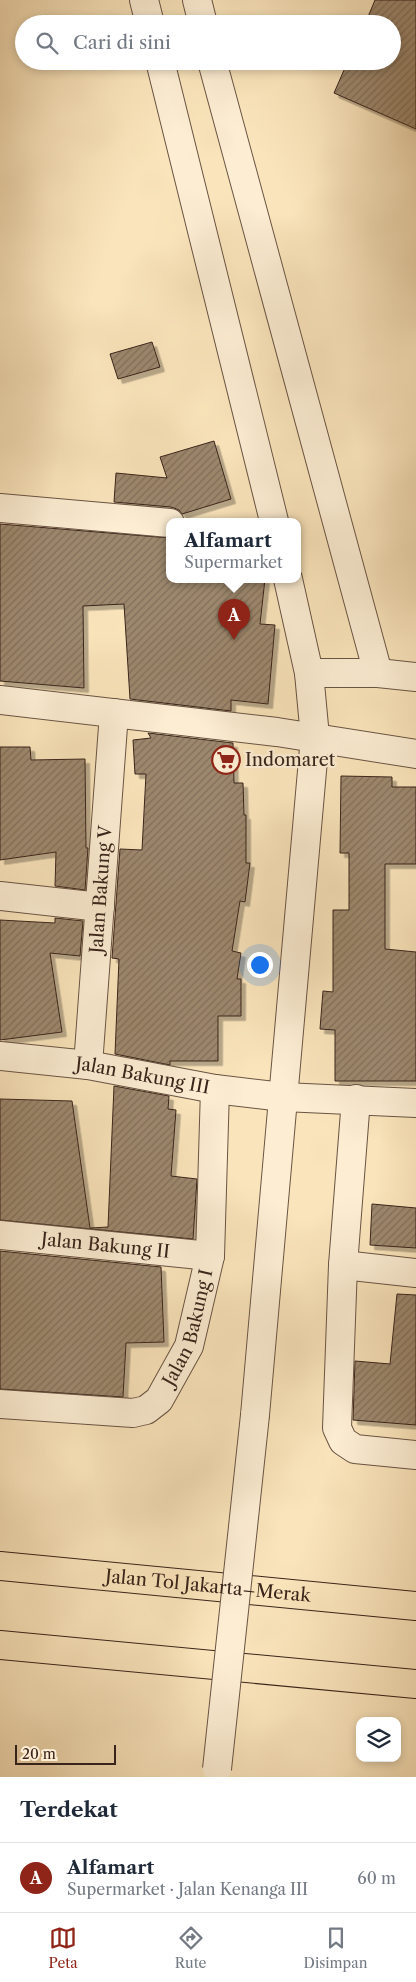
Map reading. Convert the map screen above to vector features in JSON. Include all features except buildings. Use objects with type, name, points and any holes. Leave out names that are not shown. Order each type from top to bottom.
[{"type":"highway","name":"Jalan Tol Jakarta–Merak","points":[[0,1566],[416,1606]]},
{"type":"highway","points":[[0,1645],[416,1684]]},
{"type":"street","points":[[144,0],[148,15]]},
{"type":"street","points":[[197,0],[201,15]]},
{"type":"street","points":[[162,70],[273,518]]},
{"type":"street","points":[[214,70],[378,673]]},
{"type":"street","points":[[0,508],[166,522]]},
{"type":"street","points":[[217,1773],[255,1415],[315,737],[309,673],[289,583]]},
{"type":"street","points":[[309,673],[378,673],[416,677]]},
{"type":"street","points":[[0,700],[315,737],[416,754]]},
{"type":"street","name":"Jalan Bakung V","points":[[88,1065],[114,713]]},
{"type":"street","points":[[0,896],[100,906]]},
{"type":"street","name":"Jalan Bakung III","points":[[0,1056],[88,1065],[215,1089],[283,1097],[416,1103]]},
{"type":"street","name":"Jalan Bakung I","points":[[0,1404],[134,1413],[146,1410],[159,1400],[189,1346],[210,1256],[215,1089]]},
{"type":"street","points":[[356,1099],[343,1265],[337,1428],[343,1441],[355,1449],[416,1456]]},
{"type":"street","name":"Jalan Bakung II","points":[[0,1235],[210,1256]]},
{"type":"street","points":[[343,1265],[416,1273]]},
{"type":"place","name":"Alfamart","points":[[234,640]]},
{"type":"place","name":"Indomaret","points":[[226,760]]}]
